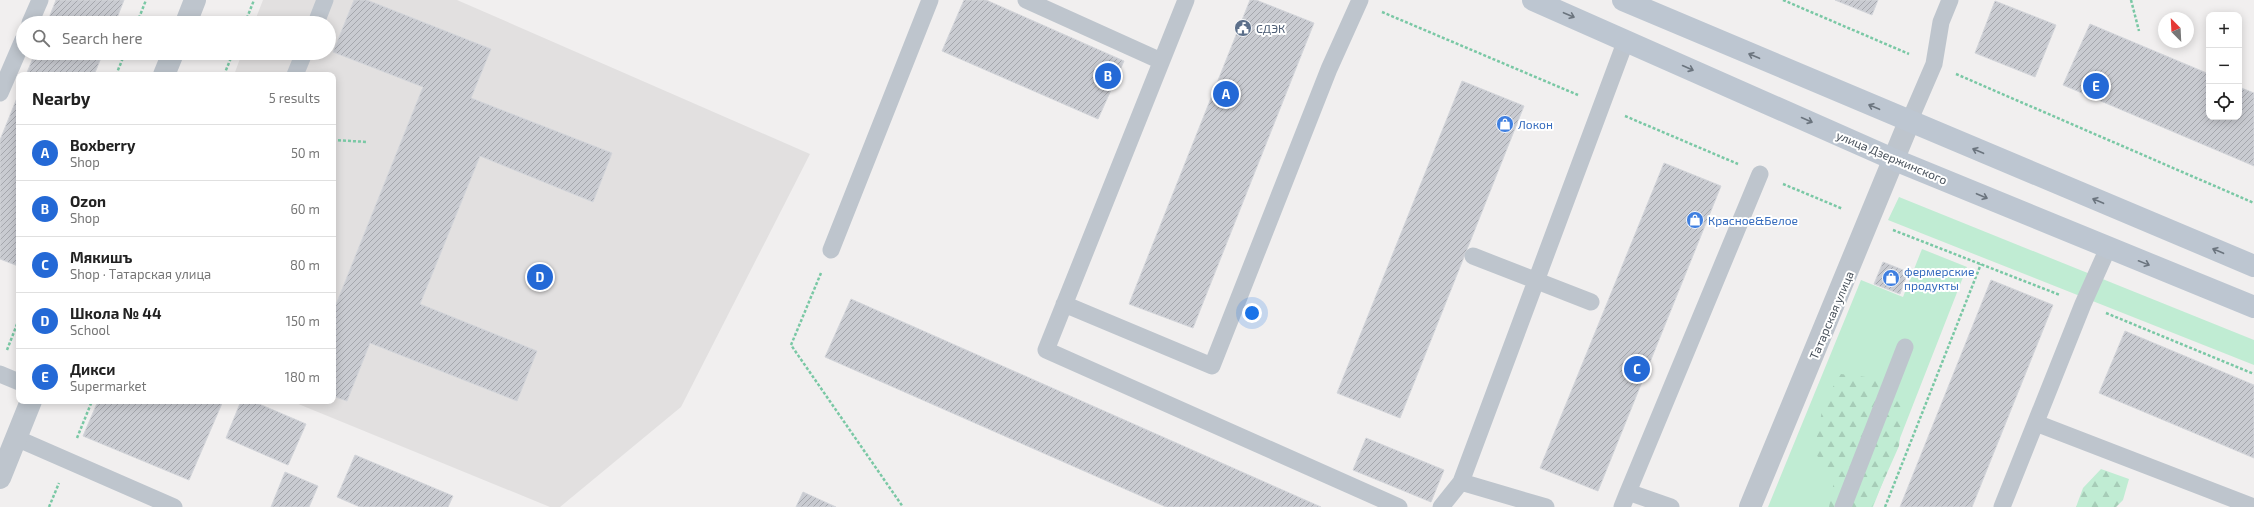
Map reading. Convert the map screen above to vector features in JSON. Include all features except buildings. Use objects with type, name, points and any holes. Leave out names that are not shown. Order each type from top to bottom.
[{"type":"main road","name":"улица Дзержинского","points":[[1534,0],[1895,160],[2254,307]]},
{"type":"main road","points":[[1624,0],[1909,122],[2254,266]]},
{"type":"street","points":[[189,16],[195,0]]},
{"type":"street","points":[[165,72],[170,60]]},
{"type":"street","name":"Татарская улица","points":[[1750,507],[1870,221],[1909,122]]},
{"type":"street","points":[[0,478],[30,404]]},
{"type":"lane","points":[[33,16],[40,0]]},
{"type":"lane","points":[[319,16],[325,0]]},
{"type":"lane","points":[[831,250],[930,0]]},
{"type":"lane","points":[[1026,0],[1162,61]]},
{"type":"lane","points":[[1186,0],[1046,350],[1399,507]]},
{"type":"lane","points":[[1064,304],[1212,366],[1329,70],[1360,0]]},
{"type":"lane","points":[[1909,122],[1934,64],[1941,22],[1950,0]]},
{"type":"lane","points":[[1441,507],[1461,482],[1626,40]]},
{"type":"lane","points":[[0,93],[16,56]]},
{"type":"lane","points":[[296,72],[301,60]]},
{"type":"lane","points":[[1671,507],[1625,500],[1760,174]]},
{"type":"lane","points":[[2002,507],[2083,304],[2108,248]]},
{"type":"lane","points":[[1473,256],[1591,302]]},
{"type":"lane","points":[[1843,507],[1905,347]]},
{"type":"lane","points":[[0,374],[16,381]]},
{"type":"lane","points":[[2036,423],[2254,507]]},
{"type":"lane","points":[[16,438],[174,507]]},
{"type":"lane","points":[[1461,482],[1546,507]]},
{"type":"path","points":[[140,16],[146,0]]},
{"type":"path","points":[[248,16],[254,0]]},
{"type":"path","points":[[1783,0],[2254,203]]},
{"type":"path","points":[[2131,0],[2139,31]]},
{"type":"path","points":[[117,72],[122,60]]},
{"type":"path","points":[[225,72],[230,60]]},
{"type":"path","points":[[336,140],[368,142]]},
{"type":"path","points":[[1838,207],[1870,221],[2083,304],[2254,374]]},
{"type":"path","points":[[831,250],[791,345],[903,507]]},
{"type":"path","points":[[1885,507],[1981,264]]},
{"type":"path","points":[[5,353],[16,326]]},
{"type":"shaded area","points":[[263,0],[457,0],[810,154],[681,407],[560,507],[550,507],[298,404],[336,404],[336,72],[235,72],[239,60],[336,60],[336,16],[257,16]]},
{"type":"green space","points":[[1899,197],[2254,340],[2254,365],[1888,220]]},
{"type":"green space","points":[[1922,249],[1967,267],[1873,507],[1768,507],[1861,280],[1903,297]]},
{"type":"green space","points":[[1841,374],[1882,379],[1903,406],[1899,446],[1872,507],[1829,507],[1834,481],[1814,451],[1824,401]]},
{"type":"green space","points":[[2101,469],[2129,479],[2123,500],[2116,507],[2076,507],[2083,488]]},
{"type":"place","name":"СДЭК","points":[[1243,28]]},
{"type":"place","name":"Ozon","points":[[1108,76]]},
{"type":"place","name":"Дикси","points":[[2096,86]]},
{"type":"place","name":"Boxberry","points":[[1226,94]]},
{"type":"place","name":"Локон","points":[[1505,124]]},
{"type":"place","name":"Красное&Белое","points":[[1695,220]]},
{"type":"place","name":"Школа № 44","points":[[540,277]]},
{"type":"place","name":"фермерские продукты","points":[[1891,278]]},
{"type":"place","name":"Мякишъ","points":[[1637,369]]}]
